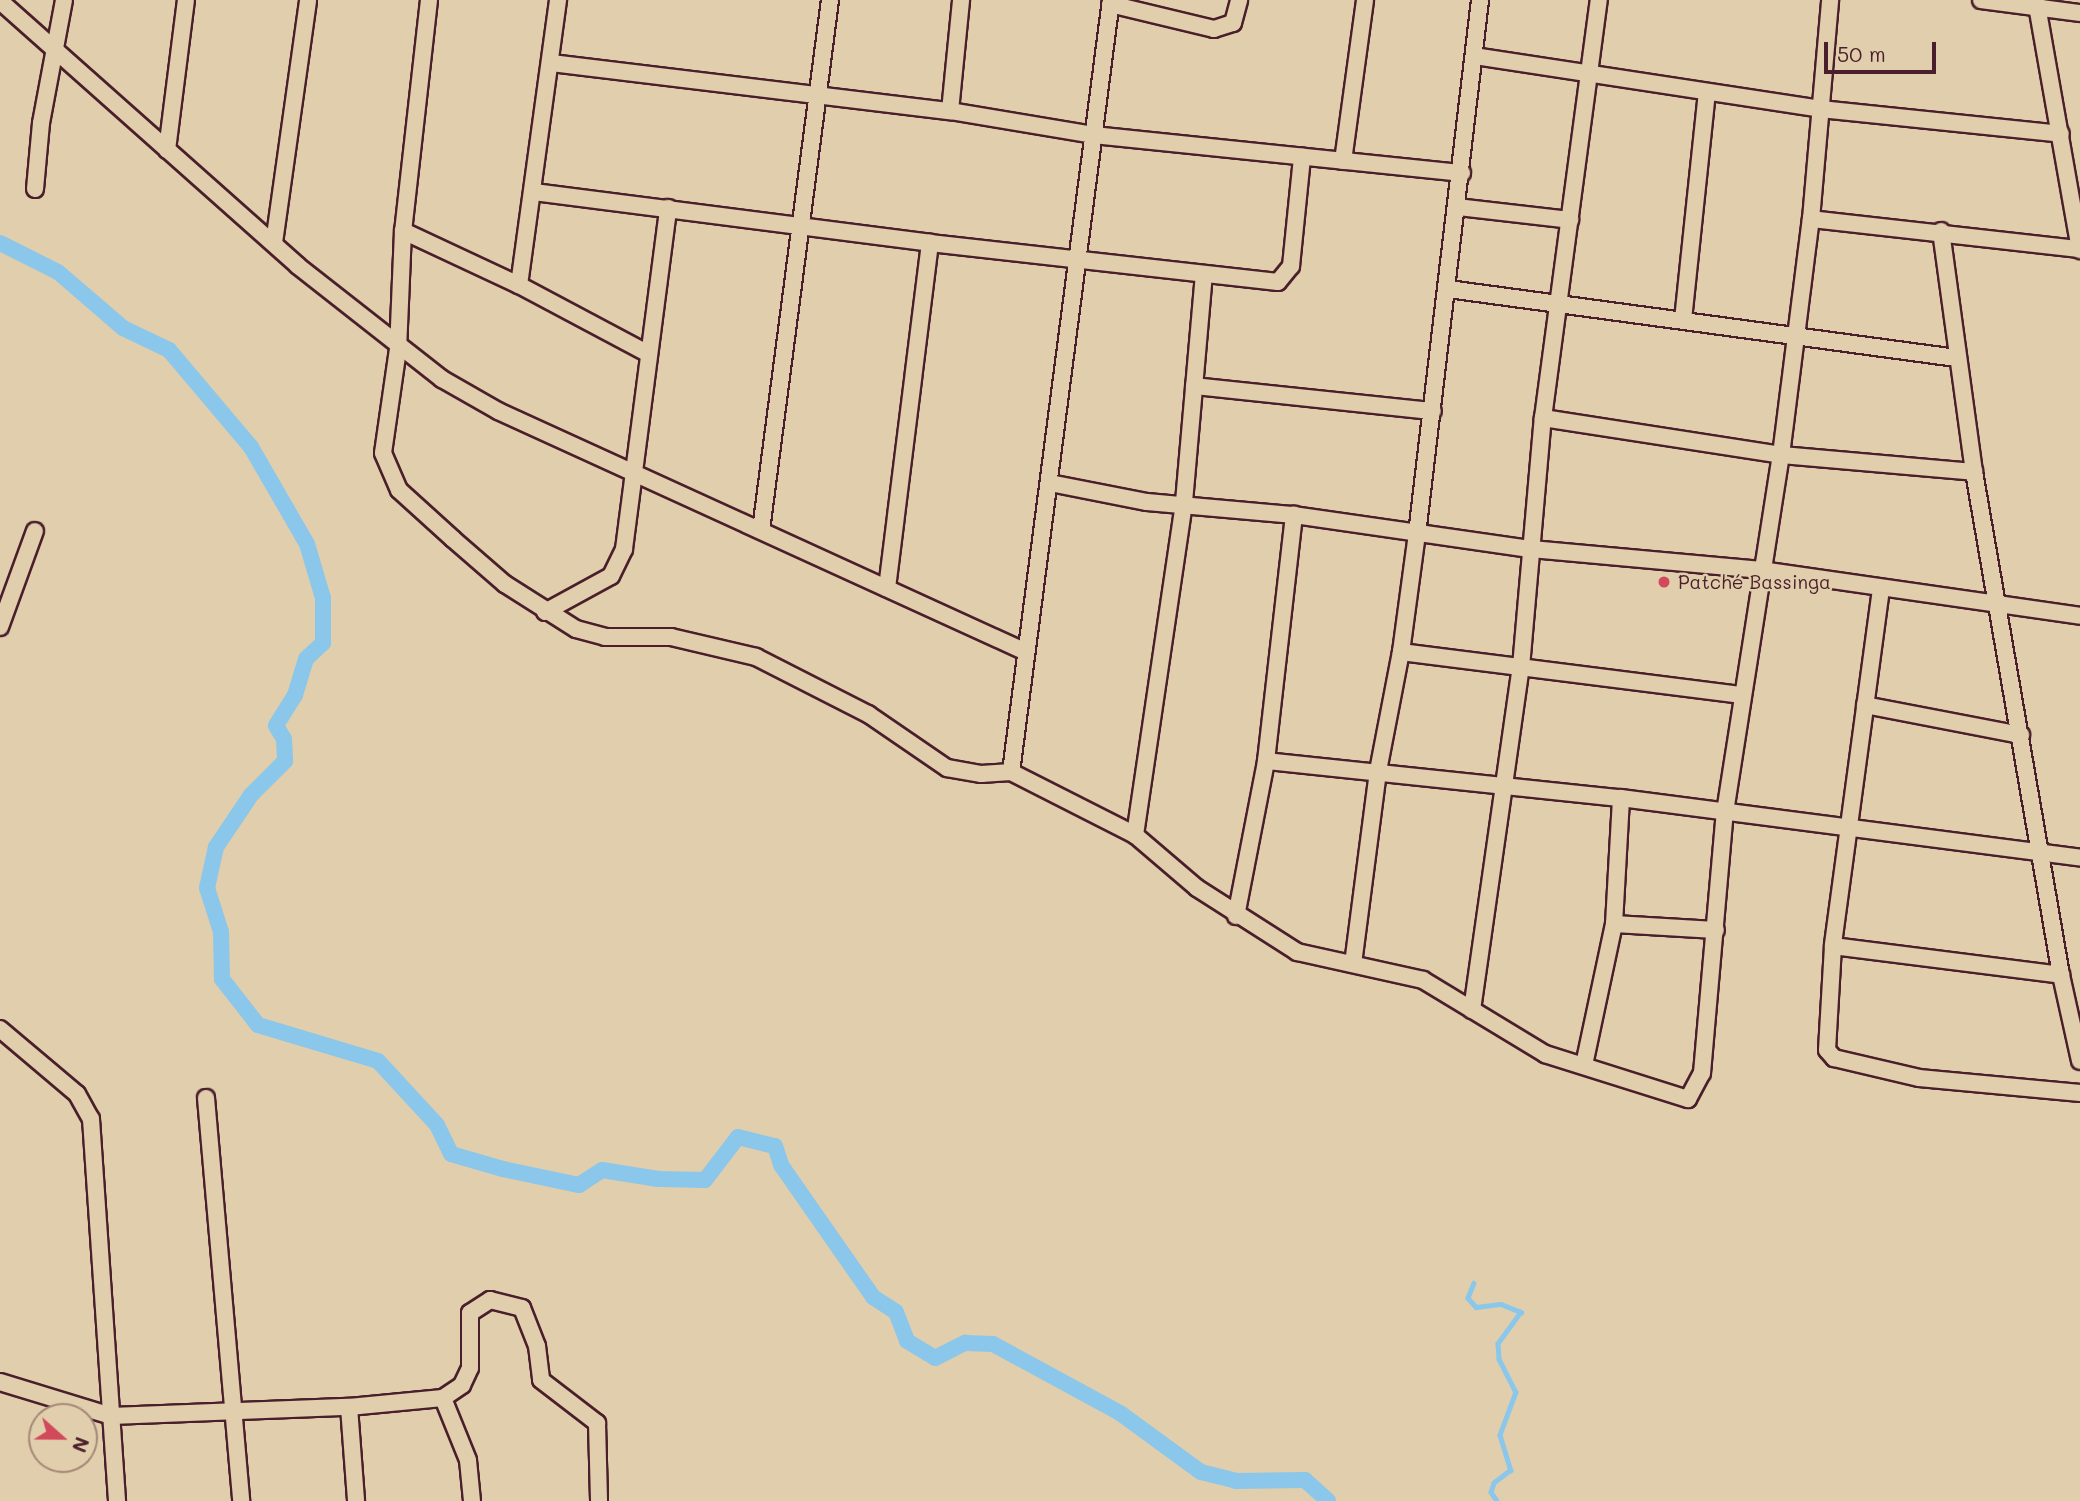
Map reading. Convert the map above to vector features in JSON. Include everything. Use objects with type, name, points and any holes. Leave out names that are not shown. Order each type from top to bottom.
[{"type":"street","points":[[35,189],[41,123],[57,50],[64,0]]},
{"type":"street","points":[[167,149],[186,0]]},
{"type":"street","points":[[274,243],[308,0]]},
{"type":"street","points":[[429,0],[403,231],[398,349],[383,453],[399,490],[505,584],[545,612],[576,629],[605,637],[671,637],[756,657],[868,714],[947,768],[981,774],[1012,772],[1135,835],[1169,867],[1236,916],[1297,951],[1423,980],[1521,1042],[1688,1099],[1702,1073],[1726,812],[1781,455],[1794,336],[1811,219],[1830,0]]},
{"type":"street","points":[[519,285],[534,192],[558,0]]},
{"type":"street","points":[[761,530],[830,0]]},
{"type":"street","points":[[950,111],[961,0]]},
{"type":"street","points":[[1012,772],[1111,2],[1214,29],[1233,23],[1239,0]]},
{"type":"street","points":[[1343,161],[1365,0]]},
{"type":"street","points":[[1353,964],[1378,771],[1401,652],[1417,534],[1458,207],[1480,0]]},
{"type":"street","points":[[1472,1010],[1521,667],[1543,418],[1599,0]]},
{"type":"street","points":[[1981,0],[2036,3],[2080,13]]},
{"type":"street","points":[[0,1],[398,349],[499,411],[1026,652]]},
{"type":"street","points":[[1811,219],[1941,231],[2080,249],[2036,3]]},
{"type":"street","points":[[1475,56],[1590,71],[1821,109],[2060,134]]},
{"type":"street","points":[[551,63],[950,111],[1094,135],[1461,173]]},
{"type":"street","points":[[1682,320],[1707,92]]},
{"type":"street","points":[[534,192],[802,224],[930,243],[1278,282],[1285,278],[1291,266],[1303,157]]},
{"type":"street","points":[[1458,207],[1570,220]]},
{"type":"street","points":[[545,612],[611,576],[619,564],[636,475],[668,208]]},
{"type":"street","points":[[403,231],[519,285],[649,354]]},
{"type":"street","points":[[1941,231],[1956,358],[1974,472],[2061,975],[2080,1061]]},
{"type":"street","points":[[887,588],[930,243]]},
{"type":"street","points":[[1135,835],[1184,502],[1204,275]]},
{"type":"street","points":[[1448,289],[1956,358]]},
{"type":"street","points":[[1194,386],[1433,411]]},
{"type":"street","points":[[1543,418],[1781,455],[1974,472]]},
{"type":"street","points":[[1050,483],[1147,502],[1184,502],[1294,515],[1531,549],[1762,570],[1999,608],[2080,616]]},
{"type":"street","points":[[1236,916],[1266,761],[1294,515]]},
{"type":"street","points":[[0,627],[35,531]]},
{"type":"street","points":[[1881,589],[1833,946],[1827,1041],[1834,1058],[1919,1078],[2080,1093]]},
{"type":"street","points":[[1401,652],[1742,695]]},
{"type":"street","points":[[1865,705],[2021,736]]},
{"type":"street","points":[[1266,761],[1621,798],[2080,858]]},
{"type":"street","points":[[1584,1065],[1614,924],[1621,798]]},
{"type":"street","points":[[1614,924],[1716,930]]},
{"type":"street","points":[[1833,946],[2061,975]]},
{"type":"street","points":[[0,1030],[77,1094],[92,1119],[117,1501]]},
{"type":"street","points":[[206,1098],[241,1501]]},
{"type":"street","points":[[0,1382],[111,1416],[349,1407],[443,1398],[467,1376],[474,1306],[490,1300],[516,1303],[529,1317],[541,1380],[597,1423],[599,1501]]},
{"type":"street","points":[[443,1398],[464,1448],[472,1501]]},
{"type":"street","points":[[349,1407],[356,1501]]},
{"type":"waterway","points":[[0,243],[58,272],[123,328],[169,350],[251,447],[307,544],[323,598],[323,643],[306,659],[295,695],[276,726],[284,739],[285,761],[251,795],[216,847],[207,888],[221,932],[222,979],[258,1025],[378,1061],[437,1125],[451,1154],[503,1169],[579,1185],[602,1170],[658,1179],[705,1180],[738,1137],[775,1146],[781,1165],[873,1297],[896,1312],[907,1341],[935,1358],[965,1343],[993,1344],[1120,1413],[1201,1472],[1236,1481],[1305,1480],[1328,1501]]},
{"type":"waterway","points":[[1474,1283],[1468,1298],[1476,1307],[1501,1304],[1521,1312],[1498,1344],[1499,1359],[1516,1392],[1500,1435],[1511,1470],[1494,1483],[1491,1492],[1497,1501]]},
{"type":"place","name":"Patché Bassinga","points":[[1664,582]]}]
